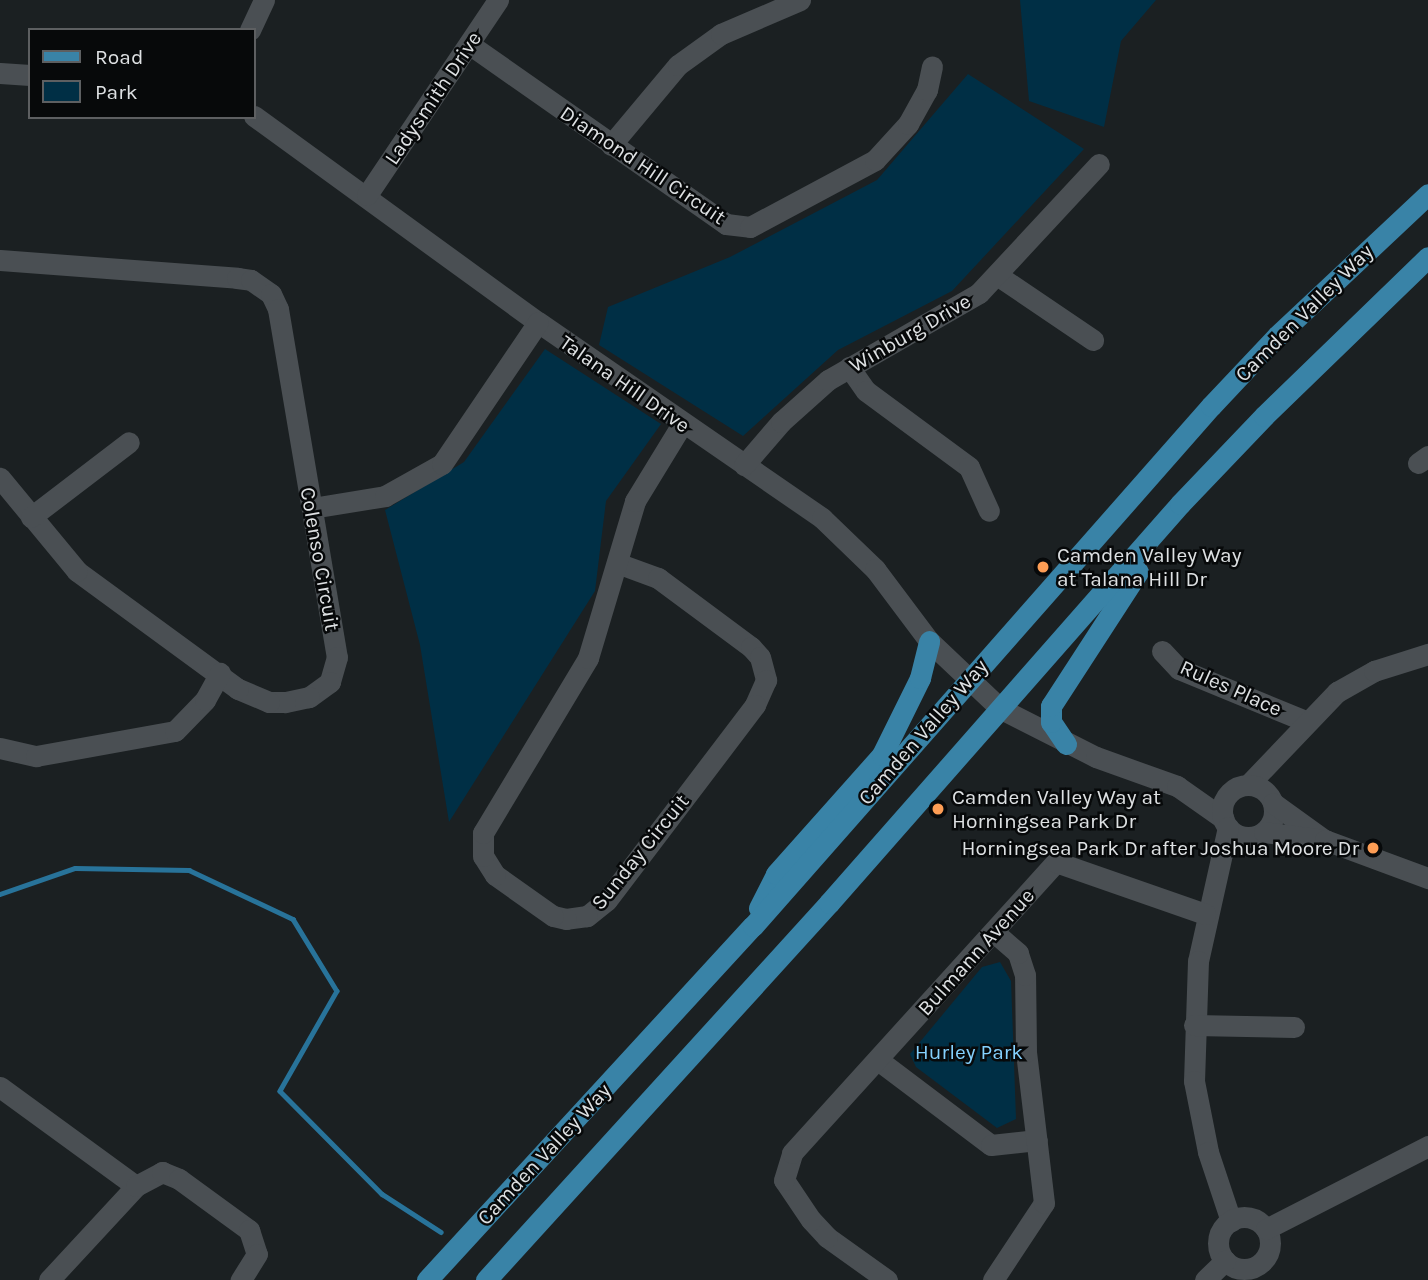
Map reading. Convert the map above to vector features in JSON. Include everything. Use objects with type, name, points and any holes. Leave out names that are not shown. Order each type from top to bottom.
[{"type":"main road","name":"Camden Valley Way","points":[[427,1280],[753,926],[1220,396],[1428,194]]},
{"type":"main road","name":"Camden Valley Way","points":[[486,1280],[1240,441],[1428,257]]},
{"type":"main road","points":[[1066,744],[1051,722],[1051,706],[1123,591],[1240,441]]},
{"type":"main road","points":[[753,926],[776,874],[882,755],[920,678],[929,641]]},
{"type":"street","points":[[251,28],[264,0]]},
{"type":"street","name":"Ladysmith Drive","points":[[367,195],[498,0]]},
{"type":"street","points":[[611,145],[678,65],[721,34],[800,0]]},
{"type":"street","name":"Diamond Hill Circuit","points":[[469,44],[726,224],[750,227],[875,160],[908,124],[927,90],[932,67]]},
{"type":"street","points":[[0,73],[28,75]]},
{"type":"street","name":"Talana Hill Drive","points":[[256,117],[367,195],[538,322],[847,540],[929,641],[1001,709],[1066,744],[1177,786]]},
{"type":"street","name":"Winburg Drive","points":[[744,466],[781,422],[849,367],[959,308],[997,275],[1099,164]]},
{"type":"street","name":"Colenso Circuit","points":[[0,260],[237,278],[262,285],[278,309],[337,657],[330,682],[309,697],[269,702],[238,689],[97,588],[60,554],[0,478]]},
{"type":"street","points":[[997,275],[1093,340]]},
{"type":"street","points":[[312,508],[385,496],[442,464],[538,322]]},
{"type":"street","points":[[849,367],[866,391],[969,467],[989,511]]},
{"type":"street","name":"Sunday Circuit","points":[[617,563],[658,578],[751,647],[760,657],[766,680],[755,705],[607,900],[587,916],[566,919],[553,916],[495,875],[483,856],[483,833],[588,657],[635,501],[682,424]]},
{"type":"street","points":[[31,517],[130,442]]},
{"type":"street","name":"Rules Place","points":[[1161,651],[1179,669],[1305,721]]},
{"type":"street","points":[[1231,1221],[1199,1117],[1194,1025],[1205,914],[1215,882],[1226,823],[1224,803],[1289,741],[1305,721],[1355,680],[1428,654]]},
{"type":"street","points":[[0,748],[36,756],[174,731],[205,700],[219,673]]},
{"type":"street","points":[[1215,882],[1256,834],[1273,819],[1271,799],[1289,741]]},
{"type":"street","points":[[1177,786],[1240,788],[1271,799],[1325,840]]},
{"type":"street","points":[[1177,786],[1226,823],[1256,834],[1325,840],[1428,878]]},
{"type":"street","name":"Bulmann Avenue","points":[[887,1280],[827,1237],[785,1180],[792,1153],[1056,862],[1205,914]]},
{"type":"street","points":[[993,1280],[1044,1203],[1026,1052],[1025,975],[1018,953],[994,932]]},
{"type":"street","points":[[1194,1025],[1294,1027]]},
{"type":"street","points":[[878,1060],[992,1145],[1037,1140]]},
{"type":"street","points":[[0,1087],[136,1186]]},
{"type":"street","points":[[1266,1229],[1428,1146]]},
{"type":"street","points":[[49,1280],[136,1186],[153,1174],[171,1174],[240,1223],[257,1246],[254,1262],[241,1280]]},
{"type":"street","points":[[1249,1218],[1266,1229],[1270,1247],[1260,1273],[1225,1261],[1218,1242],[1231,1221],[1249,1218]]},
{"type":"street","points":[[1205,1280],[1225,1261]]},
{"type":"green space","points":[[1020,0],[1156,0],[1121,41],[1104,127],[1029,101]]},
{"type":"green space","points":[[968,74],[1084,149],[952,291],[838,350],[743,436],[599,345],[608,307],[730,257],[877,180]]},
{"type":"green space","points":[[545,349],[661,424],[606,501],[595,591],[449,822],[420,645],[385,510],[464,462]]},
{"type":"green space","name":"Hurley Park","points":[[1000,962],[1011,981],[1016,1119],[997,1128],[916,1067],[910,1054],[982,967]]},
{"type":"waterway","points":[[0,894],[75,868],[189,870],[293,919],[337,991],[280,1091],[382,1194],[441,1232]]},
{"type":"place","name":"Camden Valley Way at Talana Hill Dr","points":[[1043,567]]},
{"type":"place","name":"Camden Valley Way at Horningsea Park Dr","points":[[938,809]]},
{"type":"place","name":"Horningsea Park Dr after Joshua Moore Dr","points":[[1373,848]]}]
